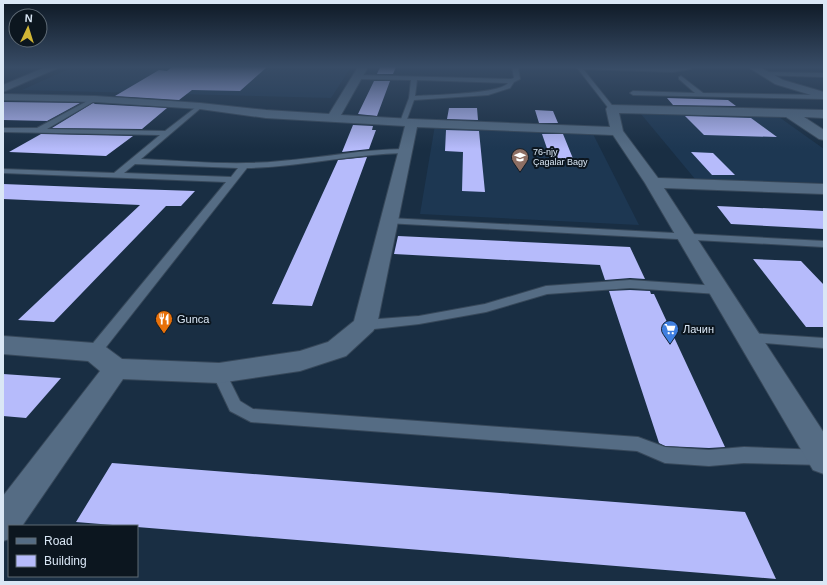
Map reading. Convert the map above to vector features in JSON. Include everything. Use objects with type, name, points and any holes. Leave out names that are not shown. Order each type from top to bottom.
[{"type":"street","points":[[333,118],[347,94]]},
{"type":"street","points":[[3,97],[95,99],[200,106],[266,114],[617,131]]},
{"type":"street","points":[[824,114],[612,109],[617,131],[652,183],[824,459]]},
{"type":"street","points":[[789,113],[824,136]]},
{"type":"street","points":[[3,345],[94,352],[116,369],[219,373],[300,361],[337,349],[365,325],[405,150],[407,122]]},
{"type":"street","points":[[652,183],[824,190]]},
{"type":"street","points":[[3,524],[116,369]]},
{"type":"lane","points":[[407,122],[412,94]]},
{"type":"lane","points":[[412,98],[468,94]]},
{"type":"lane","points":[[601,94],[612,109]]},
{"type":"lane","points":[[719,94],[824,96]]},
{"type":"lane","points":[[38,131],[95,99]]},
{"type":"lane","points":[[115,176],[200,106]]},
{"type":"lane","points":[[3,130],[167,133]]},
{"type":"lane","points":[[133,161],[245,165],[281,164],[371,151],[405,150]]},
{"type":"lane","points":[[94,352],[245,165]]},
{"type":"lane","points":[[3,171],[233,180]]},
{"type":"lane","points":[[389,220],[824,244]]},
{"type":"lane","points":[[365,325],[419,320],[486,308],[546,290],[630,284],[718,290]]},
{"type":"lane","points":[[748,338],[824,343]]},
{"type":"lane","points":[[219,373],[235,406],[251,415],[638,444],[664,455],[709,458],[744,454],[824,459]]},
{"type":"shaded area","points":[[188,94],[333,94],[331,98]]},
{"type":"shaded area","points":[[641,114],[779,117],[824,149],[824,183],[695,179]]},
{"type":"shaded area","name":"76-njy Çagalar Bagy","points":[[435,125],[591,130],[639,225],[420,214]]},
{"type":"building","points":[[118,94],[186,94],[179,100],[115,96]]},
{"type":"building","points":[[368,94],[385,94],[377,116],[358,114]]},
{"type":"building","points":[[667,98],[728,100],[736,106],[673,105]]},
{"type":"building","points":[[3,102],[80,103],[47,121],[3,120]]},
{"type":"building","points":[[93,103],[167,108],[142,129],[52,128]]},
{"type":"building","points":[[449,108],[477,108],[478,120],[447,119]]},
{"type":"building","points":[[535,110],[553,111],[558,123],[539,123]]},
{"type":"building","points":[[685,116],[751,118],[777,137],[704,135]]},
{"type":"building","points":[[353,125],[373,126],[372,130],[376,130],[369,149],[342,152]]},
{"type":"building","points":[[446,130],[479,131],[485,192],[462,191],[463,152],[445,151]]},
{"type":"building","points":[[41,134],[133,136],[106,156],[9,152]]},
{"type":"building","points":[[542,134],[563,134],[574,161],[551,160]]},
{"type":"building","points":[[691,152],[713,153],[735,175],[712,175]]},
{"type":"building","points":[[367,157],[312,306],[272,304],[338,160]]},
{"type":"building","points":[[3,184],[195,191],[181,206],[166,206],[54,322],[18,320],[140,205],[3,199]]},
{"type":"building","points":[[717,206],[824,211],[824,229],[731,224]]},
{"type":"building","points":[[398,236],[630,247],[645,279],[630,278],[605,280],[600,265],[394,254]]},
{"type":"building","points":[[753,259],[801,261],[824,285],[824,327],[806,327]]},
{"type":"building","points":[[609,291],[650,291],[651,294],[654,294],[725,447],[709,448],[665,446],[659,443]]},
{"type":"building","points":[[3,374],[61,378],[26,418],[3,416]]},
{"type":"building","points":[[112,463],[745,512],[776,579],[138,527],[138,525],[113,525],[76,522]]},
{"type":"place","name":"76-njy Çagalar Bagy","points":[[520,172]]},
{"type":"place","name":"Gunca","points":[[164,334]]},
{"type":"place","name":"Лачин","points":[[670,344]]}]
